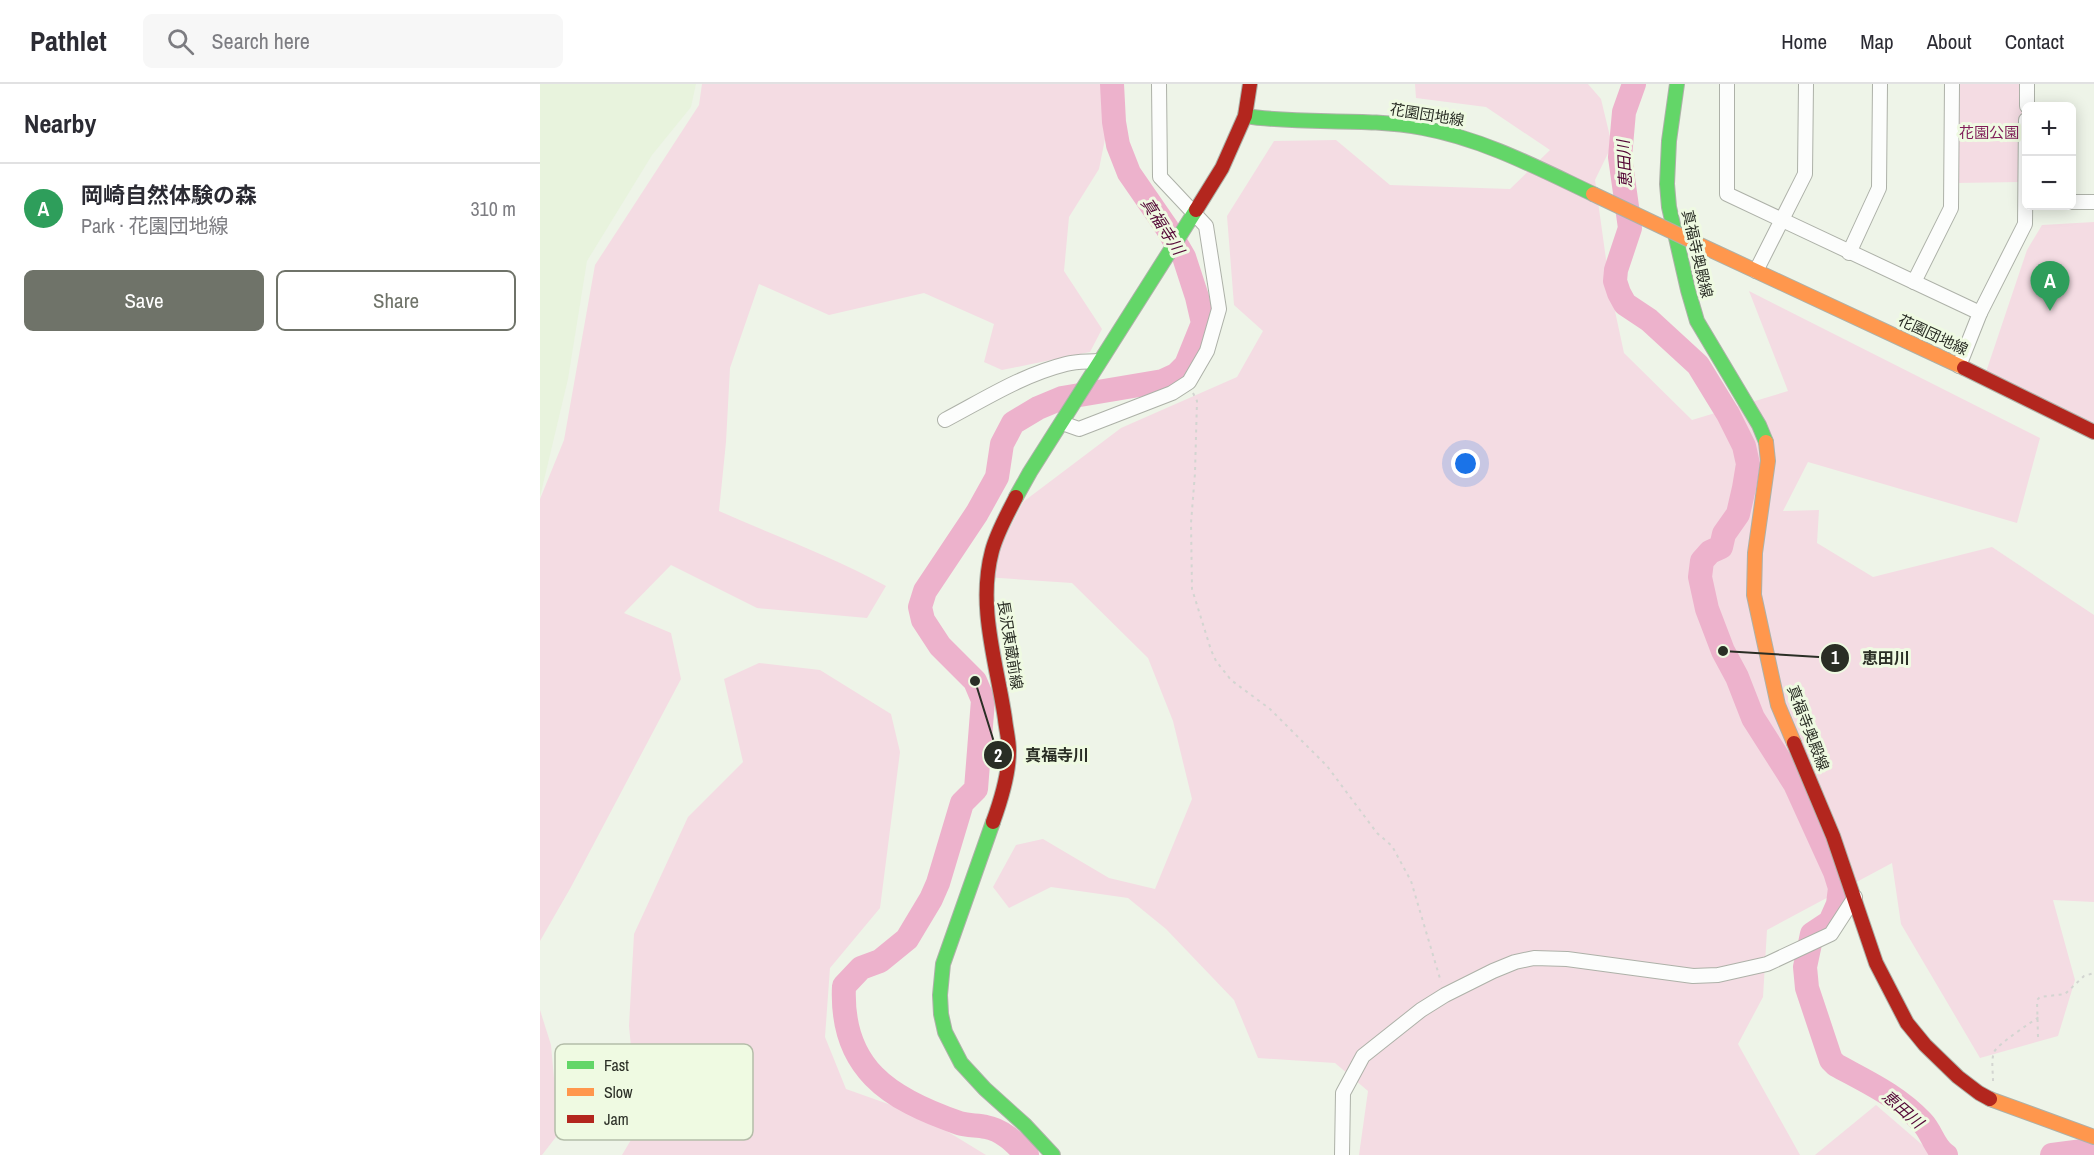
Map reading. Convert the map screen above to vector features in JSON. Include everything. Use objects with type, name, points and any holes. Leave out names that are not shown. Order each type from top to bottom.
[{"type":"street","points":[[1065,418],[1079,429],[1172,393],[1189,382],[1206,351],[1219,309],[1206,226],[1190,219],[1160,177],[1159,84]]},
{"type":"street","name":"長沢東蔵前線","points":[[1053,1155],[1025,1125],[964,1068],[947,1039],[941,1015],[940,988],[943,964],[1003,795],[1009,751],[988,628],[986,597],[991,553],[1010,507],[1096,366],[1222,168],[1245,116],[1250,84]]},
{"type":"street","name":"真福寺奥殿線","points":[[1677,84],[1669,141],[1667,183],[1669,207],[1688,291],[1697,321],[1759,425],[1766,442],[1768,462],[1755,552],[1754,595],[1766,652],[1778,705],[1833,836],[1876,963],[1907,1023],[1925,1045],[1958,1077],[1989,1098],[2094,1137]]},
{"type":"street","points":[[1727,84],[1727,194],[1980,313]]},
{"type":"street","points":[[1756,271],[1805,174],[1806,84]]},
{"type":"street","points":[[1849,253],[1879,188],[1880,84]]},
{"type":"street","points":[[1914,282],[1951,208],[1952,84]]},
{"type":"street","points":[[2027,84],[2027,102]]},
{"type":"street","name":"花園団地線","points":[[1245,116],[1290,123],[1396,124],[1449,133],[1481,142],[1959,366],[2094,432]]},
{"type":"street","points":[[2076,202],[2094,202]]},
{"type":"street","points":[[1959,366],[1980,313],[2025,224],[2026,210]]},
{"type":"street","points":[[945,420],[1002,388],[1046,370],[1068,363],[1096,366]]},
{"type":"street","points":[[1342,1155],[1342,1093],[1363,1056],[1421,1010],[1445,995],[1493,971],[1515,962],[1534,958],[1591,961],[1693,976],[1718,975],[1767,964],[1831,934],[1855,897]]},
{"type":"path","points":[[1189,382],[1197,400],[1191,523],[1192,589],[1211,651],[1231,680],[1270,709],[1327,766],[1377,833],[1392,846],[1411,881],[1445,995]]},
{"type":"path","points":[[2038,1037],[2037,1000],[2040,997],[2065,994],[2084,976],[2094,973]]},
{"type":"path","points":[[1989,1098],[1993,1081],[1995,1051],[2000,1044],[2039,1017]]},
{"type":"shaded area","points":[[540,84],[696,84],[691,107],[652,155],[587,261],[568,379],[540,497]]},
{"type":"green space","points":[[702,84],[1104,84],[1106,134],[1099,169],[1069,217],[1064,271],[1102,329],[1090,352],[1002,370],[984,362],[994,324],[924,293],[829,315],[759,284],[730,368],[719,511],[824,556],[886,586],[867,618],[757,608],[671,565],[624,613],[671,633],[681,679],[540,941],[540,499],[564,440],[595,265],[699,105]]},
{"type":"green space","points":[[1415,84],[1588,84],[1601,99],[1612,145],[1595,180],[1610,288],[1624,353],[1692,420],[1788,391],[1749,291],[2040,438],[2017,523],[1808,462],[1783,511],[1819,510],[1817,543],[1873,577],[1992,547],[2094,615],[2094,902],[2053,900],[2075,980],[2058,1036],[1980,1058],[1901,924],[1892,863],[1767,930],[1763,997],[1738,1044],[1800,1155],[1359,1155],[1368,1091],[1335,1063],[1258,1058],[1234,1000],[1166,929],[1128,898],[1051,887],[1009,908],[993,887],[1016,845],[1043,839],[1109,878],[1155,889],[1192,799],[1173,721],[1148,658],[1072,583],[985,577],[1023,502],[1121,428],[1237,377],[1263,331],[1234,305],[1227,216],[1274,141],[1336,140],[1390,185],[1510,189],[1550,150],[1486,107],[1416,98]]},
{"type":"green space","name":"花園公園","points":[[1955,84],[2023,84],[2021,182],[1955,183]]},
{"type":"green space","points":[[2094,222],[2094,425],[1986,372],[2027,250],[2042,225]]},
{"type":"green space","points":[[759,663],[820,670],[891,714],[900,752],[880,908],[830,968],[825,1037],[846,1089],[922,1116],[986,1155],[622,1155],[631,1140],[753,1140],[753,1044],[631,1044],[629,1026],[634,934],[688,817],[743,762],[724,679]]},
{"type":"green space","points":[[540,1010],[551,1045],[555,1089],[555,1138],[540,1155]]},
{"type":"green space","points":[[1876,1105],[1934,1155],[1815,1155]]},
{"type":"waterway","name":"真福寺川","points":[[1027,1155],[998,1131],[962,1124],[934,1114],[891,1091],[874,1076],[860,1059],[850,1039],[845,1014],[844,986],[861,968],[880,961],[907,939],[938,883],[962,803],[976,789],[983,700],[975,681],[940,646],[923,620],[920,607],[925,591],[977,513],[997,477],[1002,444],[1013,423],[1038,408],[1062,398],[1163,381],[1176,375],[1186,365],[1203,323],[1184,257],[1129,173],[1118,145],[1112,84]]},
{"type":"waterway","name":"恵田川","points":[[1634,84],[1624,112],[1620,157],[1630,228],[1616,270],[1615,281],[1625,304],[1649,320],[1698,365],[1728,414],[1744,446],[1748,464],[1738,514],[1724,534],[1721,547],[1710,552],[1702,561],[1700,577],[1707,609],[1753,718],[1795,784],[1840,888],[1838,904],[1830,922],[1812,934],[1805,967],[1807,988],[1831,1060],[1882,1090],[1913,1113],[1946,1155]]},
{"type":"waterway","name":"恵田川","points":[[2052,1155],[2083,1151],[2094,1153]]},
{"type":"traffic: fast","points":[[1677,84],[1669,141],[1667,184],[1669,207],[1688,290],[1697,321],[1759,425],[1766,442]]},
{"type":"traffic: fast","points":[[1245,116],[1267,119],[1379,123],[1423,128],[1467,139],[1510,155],[1593,194]]},
{"type":"traffic: fast","points":[[1016,497],[1196,210]]},
{"type":"traffic: fast","points":[[993,822],[943,964],[941,1014],[945,1032],[961,1063],[1053,1155]]},
{"type":"traffic: slow","points":[[1593,194],[1698,244]]},
{"type":"traffic: slow","points":[[1698,244],[1964,368]]},
{"type":"traffic: slow","points":[[1766,442],[1768,461],[1755,553],[1754,595],[1778,705],[1794,743]]},
{"type":"traffic: slow","points":[[1990,1099],[2094,1137]]},
{"type":"traffic: jam","points":[[1196,210],[1222,168],[1245,116],[1250,84]]},
{"type":"traffic: jam","points":[[1964,368],[2094,432]]},
{"type":"traffic: jam","points":[[993,822],[1006,778],[1009,743],[987,614],[988,572],[997,537],[1016,497]]},
{"type":"traffic: jam","points":[[1794,743],[1833,836],[1876,963],[1907,1023],[1925,1045],[1958,1077],[1990,1099]]},
{"type":"place","name":"岡崎自然体験の森","points":[[2050,311]]},
{"type":"place","name":"恵田川","points":[[1723,651]]},
{"type":"place","name":"真福寺川","points":[[975,681]]}]
